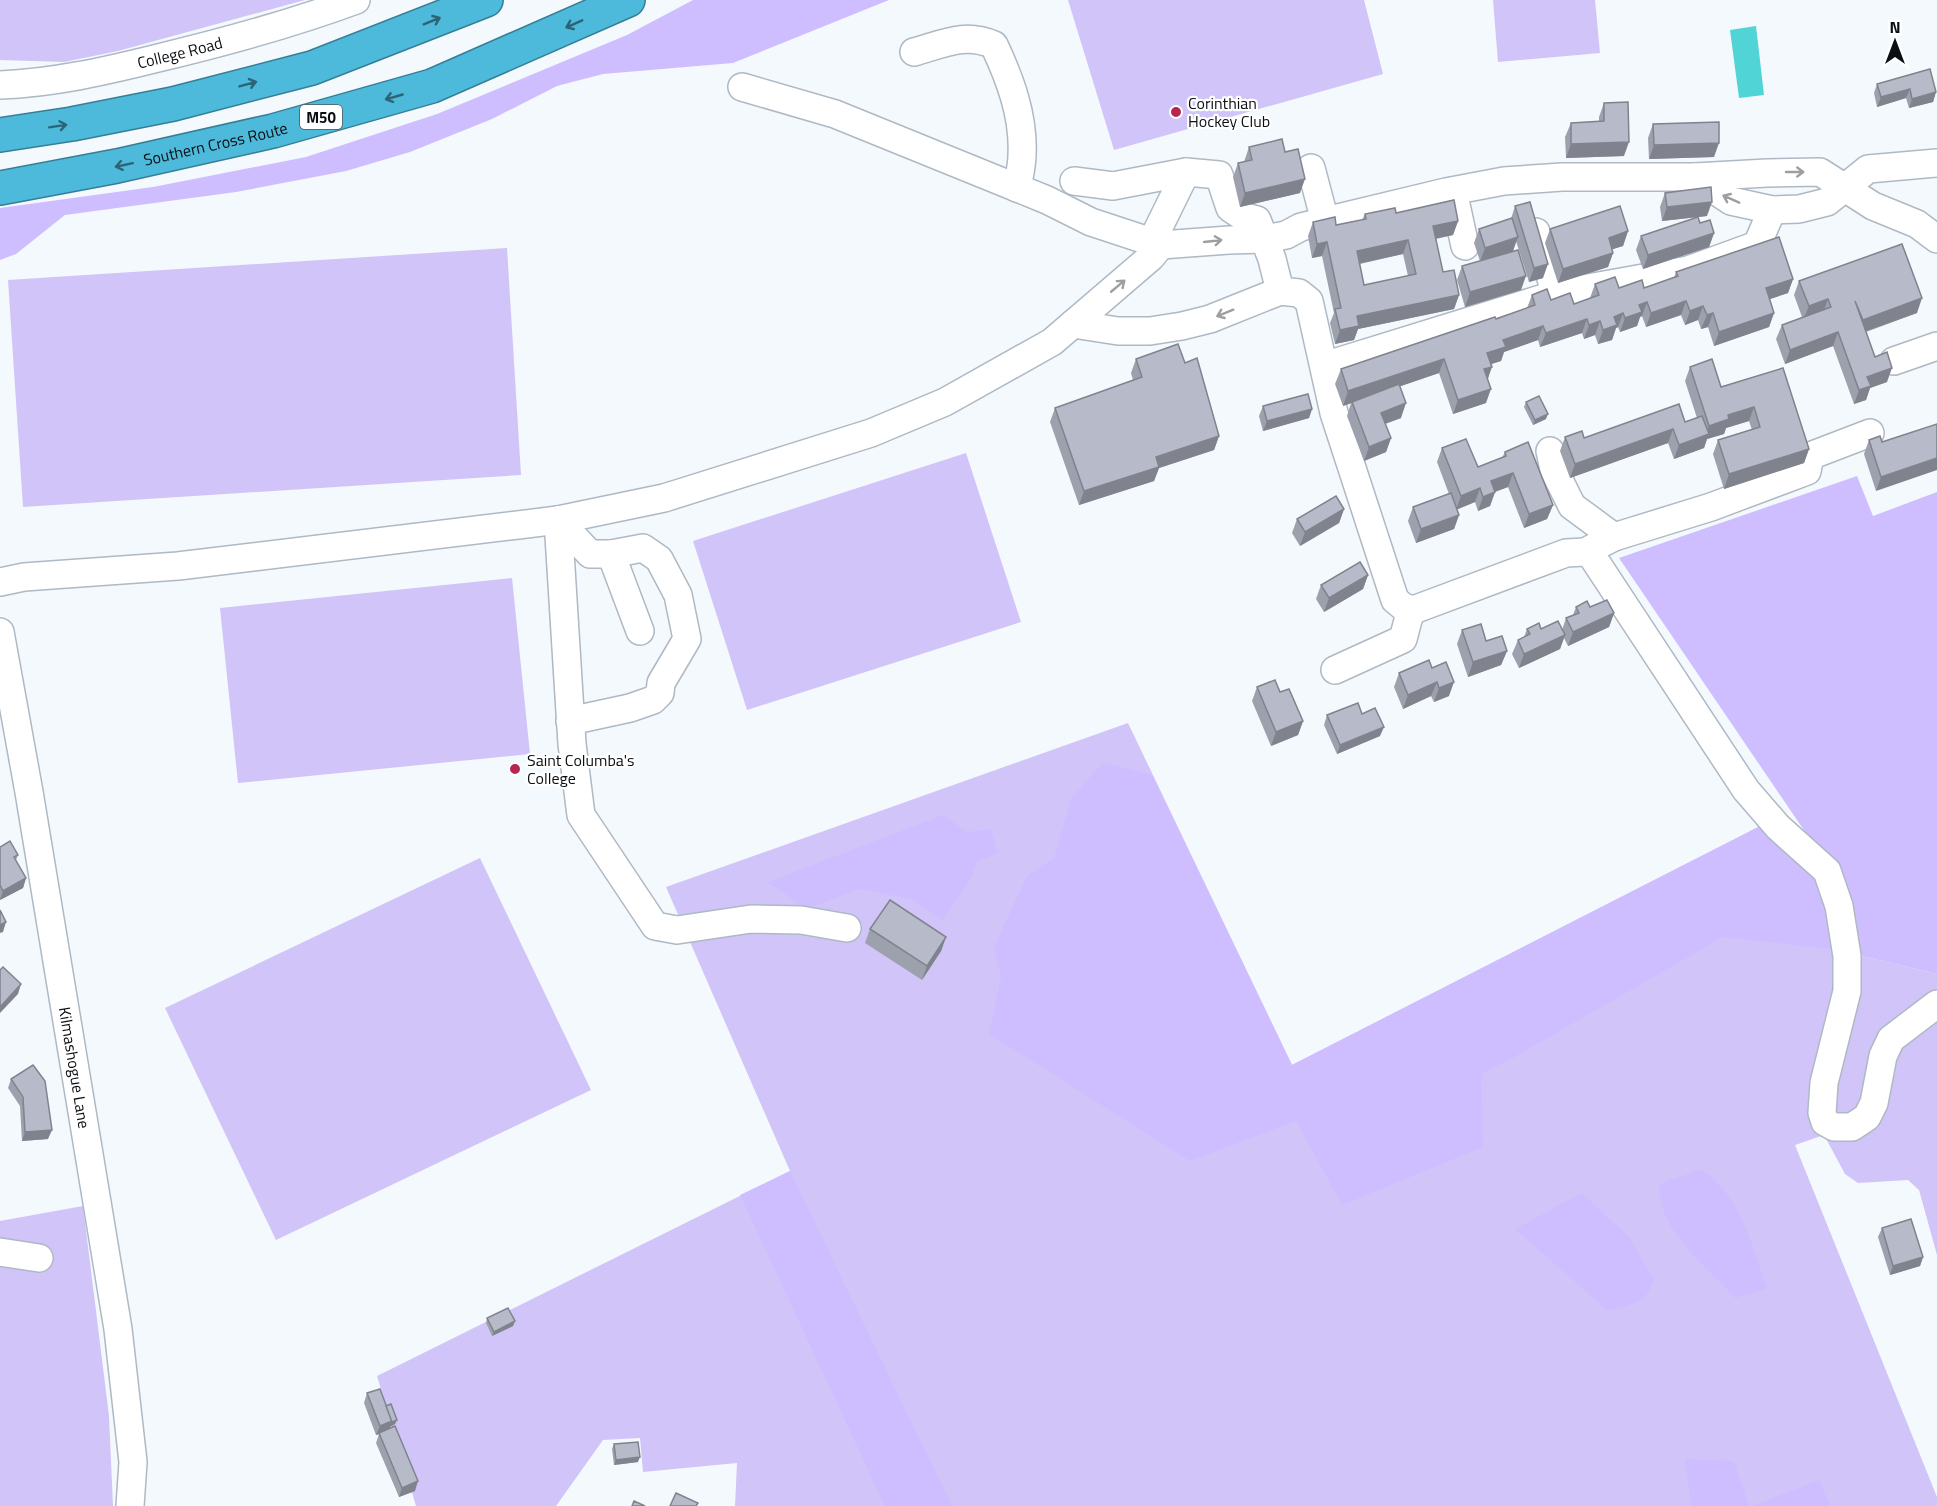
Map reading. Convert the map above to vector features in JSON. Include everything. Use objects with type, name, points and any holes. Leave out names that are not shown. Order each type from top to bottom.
[{"type":"highway","points":[[0,135],[72,124],[173,104],[312,68],[486,0]]},
{"type":"highway","name":"Southern Cross Route","points":[[0,188],[117,166],[273,131],[432,87],[628,0]]},
{"type":"street","name":"College Road","points":[[0,85],[66,78],[156,59],[262,31],[356,0]]},
{"type":"street","points":[[914,52],[957,40],[979,38],[994,45],[1008,75],[1022,131],[1022,156],[1017,188]]},
{"type":"street","points":[[742,87],[835,114],[1017,188],[1091,222],[1159,238],[1265,239],[1286,235],[1301,227],[1325,221],[1504,181],[1562,177],[1695,177],[1747,173],[1820,172],[1873,206],[1917,225],[1937,239]]},
{"type":"street","points":[[1695,177],[1731,201],[1772,210],[1798,209],[1827,202],[1868,170],[1937,163]]},
{"type":"street","points":[[1311,168],[1325,221]]},
{"type":"street","points":[[0,582],[24,577],[178,566],[558,520],[664,498],[871,433],[945,402],[1052,342],[1151,258],[1186,172]]},
{"type":"street","points":[[1074,181],[1113,186],[1186,172],[1219,175],[1230,208],[1242,216],[1257,220],[1280,291]]},
{"type":"street","points":[[1453,191],[1465,246]]},
{"type":"street","points":[[1324,366],[1556,294],[1688,270],[1757,245],[1772,210]]},
{"type":"street","points":[[1535,228],[1556,294]]},
{"type":"street","points":[[1073,324],[1118,331],[1150,331],[1210,319],[1280,291],[1299,293],[1309,301],[1334,413],[1395,600],[1406,609],[1416,609],[1566,553],[1585,552],[1614,537],[1712,507],[1807,471],[1810,456],[1870,433]]},
{"type":"street","points":[[1893,361],[1937,346]]},
{"type":"street","points":[[1550,451],[1554,470],[1572,506],[1614,537]]},
{"type":"street","points":[[558,520],[590,554],[611,554],[643,548],[659,559],[678,595],[687,639],[669,667],[661,683],[660,693],[653,700],[630,708],[570,721]]},
{"type":"street","points":[[558,520],[570,721],[581,815],[655,926],[677,930],[751,919],[801,920],[847,928]]},
{"type":"street","points":[[1585,552],[1592,556],[1746,790],[1778,827],[1827,871],[1839,906],[1847,956],[1847,991],[1824,1083],[1822,1113],[1826,1122],[1834,1127],[1852,1127],[1867,1117],[1874,1103],[1883,1056],[1891,1039],[1937,1004]]},
{"type":"street","points":[[611,554],[640,631]]},
{"type":"street","points":[[1335,670],[1402,639],[1411,609]]},
{"type":"street","name":"Kilmashogue Lane","points":[[1,641],[118,1329],[133,1462],[130,1506]]},
{"type":"street","points":[[0,1252],[39,1258]]},
{"type":"shaded area","points":[[0,0],[305,0],[118,51],[64,62],[0,60]]},
{"type":"shaded area","points":[[693,0],[889,0],[733,63],[603,74],[557,86],[492,119],[410,152],[346,171],[236,192],[65,215],[16,254],[0,260],[0,208],[153,187],[306,157],[437,114],[627,35]]},
{"type":"shaded area","name":"Corinthian Hockey Club","points":[[1068,0],[1364,0],[1383,74],[1114,150]]},
{"type":"shaded area","points":[[1493,0],[1595,0],[1600,53],[1498,62]]},
{"type":"shaded area","points":[[507,248],[521,475],[23,507],[8,280]]},
{"type":"shaded area","points":[[966,453],[1021,622],[747,710],[693,541]]},
{"type":"shaded area","points":[[1857,476],[1873,516],[1937,492],[1937,974],[1832,949],[1723,937],[1481,1074],[1483,1147],[1342,1205],[1296,1121],[1190,1161],[989,1034],[1001,977],[994,947],[1027,876],[1054,858],[1071,799],[1103,762],[1152,775],[1292,1065],[1770,821],[1833,873],[1619,558]]},
{"type":"shaded area","points":[[512,578],[530,754],[238,783],[220,608]]},
{"type":"shaded area","points":[[1128,723],[1292,1065],[1770,821],[1832,949],[1937,974],[1937,1255],[1919,1190],[1908,1180],[1858,1183],[1845,1174],[1824,1135],[1795,1145],[1937,1497],[1937,1506],[735,1506],[737,1463],[643,1472],[640,1438],[603,1440],[556,1506],[416,1506],[377,1376],[790,1171],[666,887]]},
{"type":"shaded area","points":[[943,815],[967,832],[991,829],[997,853],[977,862],[970,880],[942,921],[911,899],[860,889],[806,909],[768,882]]},
{"type":"shaded area","points":[[480,858],[591,1090],[276,1240],[165,1008]]},
{"type":"shaded area","points":[[1700,1170],[1714,1180],[1735,1206],[1750,1239],[1767,1289],[1735,1298],[1675,1233],[1661,1202],[1659,1184]]},
{"type":"shaded area","points":[[790,1171],[952,1506],[885,1506],[740,1195]]},
{"type":"shaded area","points":[[1582,1193],[1630,1238],[1654,1280],[1642,1299],[1623,1307],[1607,1310],[1515,1229]]},
{"type":"shaded area","points":[[83,1206],[109,1416],[113,1506],[0,1506],[0,1221]]},
{"type":"shaded area","points":[[1685,1459],[1734,1461],[1749,1506],[1691,1506]]},
{"type":"shaded area","points":[[1819,1480],[1830,1506],[1752,1506]]},
{"type":"water","points":[[1756,26],[1764,95],[1739,98],[1730,30]]},
{"type":"building","points":[[1930,69],[1936,92],[1912,99],[1910,89],[1881,97],[1877,84]]},
{"type":"building","points":[[1628,102],[1629,142],[1571,144],[1571,123],[1604,121],[1604,103]]},
{"type":"building","points":[[1719,122],[1719,143],[1654,145],[1653,124]]},
{"type":"building","points":[[1282,139],[1285,152],[1298,149],[1305,179],[1245,193],[1238,163],[1252,160],[1249,147]]},
{"type":"building","points":[[1711,187],[1712,202],[1667,207],[1665,193]]},
{"type":"building","points":[[1454,200],[1458,221],[1433,226],[1443,272],[1454,270],[1459,295],[1357,316],[1359,326],[1340,330],[1335,309],[1341,308],[1327,242],[1317,244],[1313,222],[1335,217],[1336,225],[1366,219],[1365,214],[1395,208],[1396,213]],"holes":[[[1408,240],[1416,274],[1364,285],[1357,251]]]},
{"type":"building","points":[[1530,202],[1548,264],[1534,268],[1515,206]]},
{"type":"building","points":[[1620,206],[1628,231],[1609,238],[1613,253],[1563,269],[1550,229]]},
{"type":"building","points":[[1698,217],[1700,223],[1710,220],[1714,233],[1648,255],[1641,236]]},
{"type":"building","points":[[1512,218],[1518,237],[1485,248],[1479,229]]},
{"type":"building","points":[[1779,237],[1793,279],[1766,288],[1774,313],[1719,332],[1713,313],[1707,315],[1703,306],[1690,311],[1686,301],[1651,313],[1647,302],[1639,305],[1642,312],[1625,318],[1623,313],[1614,317],[1617,325],[1603,330],[1600,321],[1589,325],[1587,319],[1546,333],[1543,326],[1503,340],[1506,347],[1487,353],[1492,367],[1484,369],[1491,389],[1458,400],[1444,359],[1348,391],[1341,369],[1535,305],[1532,295],[1547,289],[1551,300],[1570,293],[1574,304],[1599,295],[1595,284],[1615,277],[1619,288],[1642,280],[1644,288],[1678,276],[1676,272]]},
{"type":"building","points":[[1902,244],[1922,298],[1863,320],[1855,301],[1875,357],[1887,352],[1892,368],[1867,377],[1871,386],[1859,390],[1838,332],[1790,350],[1782,325],[1831,307],[1828,299],[1809,306],[1799,281]]},
{"type":"building","points":[[1518,250],[1526,276],[1470,292],[1462,266]]},
{"type":"building","points":[[1178,344],[1185,363],[1197,358],[1219,436],[1156,457],[1159,467],[1084,491],[1055,408],[1142,377],[1136,359]]},
{"type":"building","points":[[1712,359],[1721,387],[1783,368],[1809,449],[1729,474],[1718,440],[1760,427],[1754,407],[1728,415],[1729,419],[1709,426],[1690,367]]},
{"type":"building","points":[[1399,384],[1406,403],[1381,413],[1391,438],[1369,447],[1352,402]]},
{"type":"building","points":[[1308,394],[1312,409],[1267,421],[1263,406]]},
{"type":"building","points":[[1539,396],[1548,414],[1535,420],[1526,402]]},
{"type":"building","points":[[1679,404],[1685,422],[1702,416],[1709,434],[1679,445],[1673,429],[1575,464],[1565,437],[1582,431],[1584,438]]},
{"type":"building","points":[[1937,424],[1937,458],[1881,477],[1869,440],[1880,436],[1882,442]]},
{"type":"building","points":[[1466,439],[1478,467],[1506,456],[1505,452],[1528,442],[1553,505],[1529,514],[1513,473],[1491,481],[1495,492],[1483,497],[1480,488],[1461,496],[1442,448]]},
{"type":"building","points":[[1451,493],[1459,515],[1421,529],[1413,507]]},
{"type":"building","points":[[1336,496],[1344,509],[1305,532],[1297,519]]},
{"type":"building","points":[[1360,562],[1368,575],[1329,598],[1321,585]]},
{"type":"building","points":[[1607,600],[1614,613],[1573,632],[1566,618],[1579,613],[1576,607],[1587,601],[1590,607]]},
{"type":"building","points":[[1558,621],[1565,635],[1524,654],[1518,640],[1530,634],[1527,629],[1539,623],[1541,629]]},
{"type":"building","points":[[1481,624],[1486,641],[1502,636],[1507,651],[1473,662],[1462,630]]},
{"type":"building","points":[[1429,660],[1432,668],[1446,662],[1454,682],[1439,688],[1437,682],[1408,695],[1399,673]]},
{"type":"building","points":[[1275,680],[1280,692],[1289,689],[1303,721],[1276,732],[1257,687]]},
{"type":"building","points":[[1358,703],[1362,714],[1375,708],[1384,727],[1340,745],[1327,715]]},
{"type":"building","points":[[10,841],[18,855],[14,857],[26,878],[3,891],[0,885],[0,847]]},
{"type":"building","points":[[890,900],[946,937],[927,966],[870,929]]},
{"type":"building","points":[[0,910],[6,922],[0,925]]},
{"type":"building","points":[[3,967],[21,984],[0,1007],[0,970]]},
{"type":"building","points":[[33,1065],[45,1081],[52,1130],[25,1132],[23,1097],[11,1079]]},
{"type":"building","points":[[1911,1219],[1923,1257],[1893,1266],[1882,1228]]},
{"type":"building","points":[[508,1308],[515,1321],[494,1332],[487,1318]]},
{"type":"building","points":[[380,1389],[392,1421],[380,1426],[367,1393]]},
{"type":"building","points":[[391,1404],[397,1420],[392,1422],[386,1406]]},
{"type":"building","points":[[395,1426],[418,1481],[402,1488],[379,1433]]},
{"type":"building","points":[[638,1442],[640,1457],[616,1460],[614,1444]]},
{"type":"building","points":[[676,1493],[698,1503],[696,1506],[670,1506]]},
{"type":"building","points":[[634,1501],[645,1506],[632,1506]]},
{"type":"place","name":"Corinthian Hockey Club","points":[[1176,112]]},
{"type":"place","name":"Saint Columba's College","points":[[515,769]]}]
